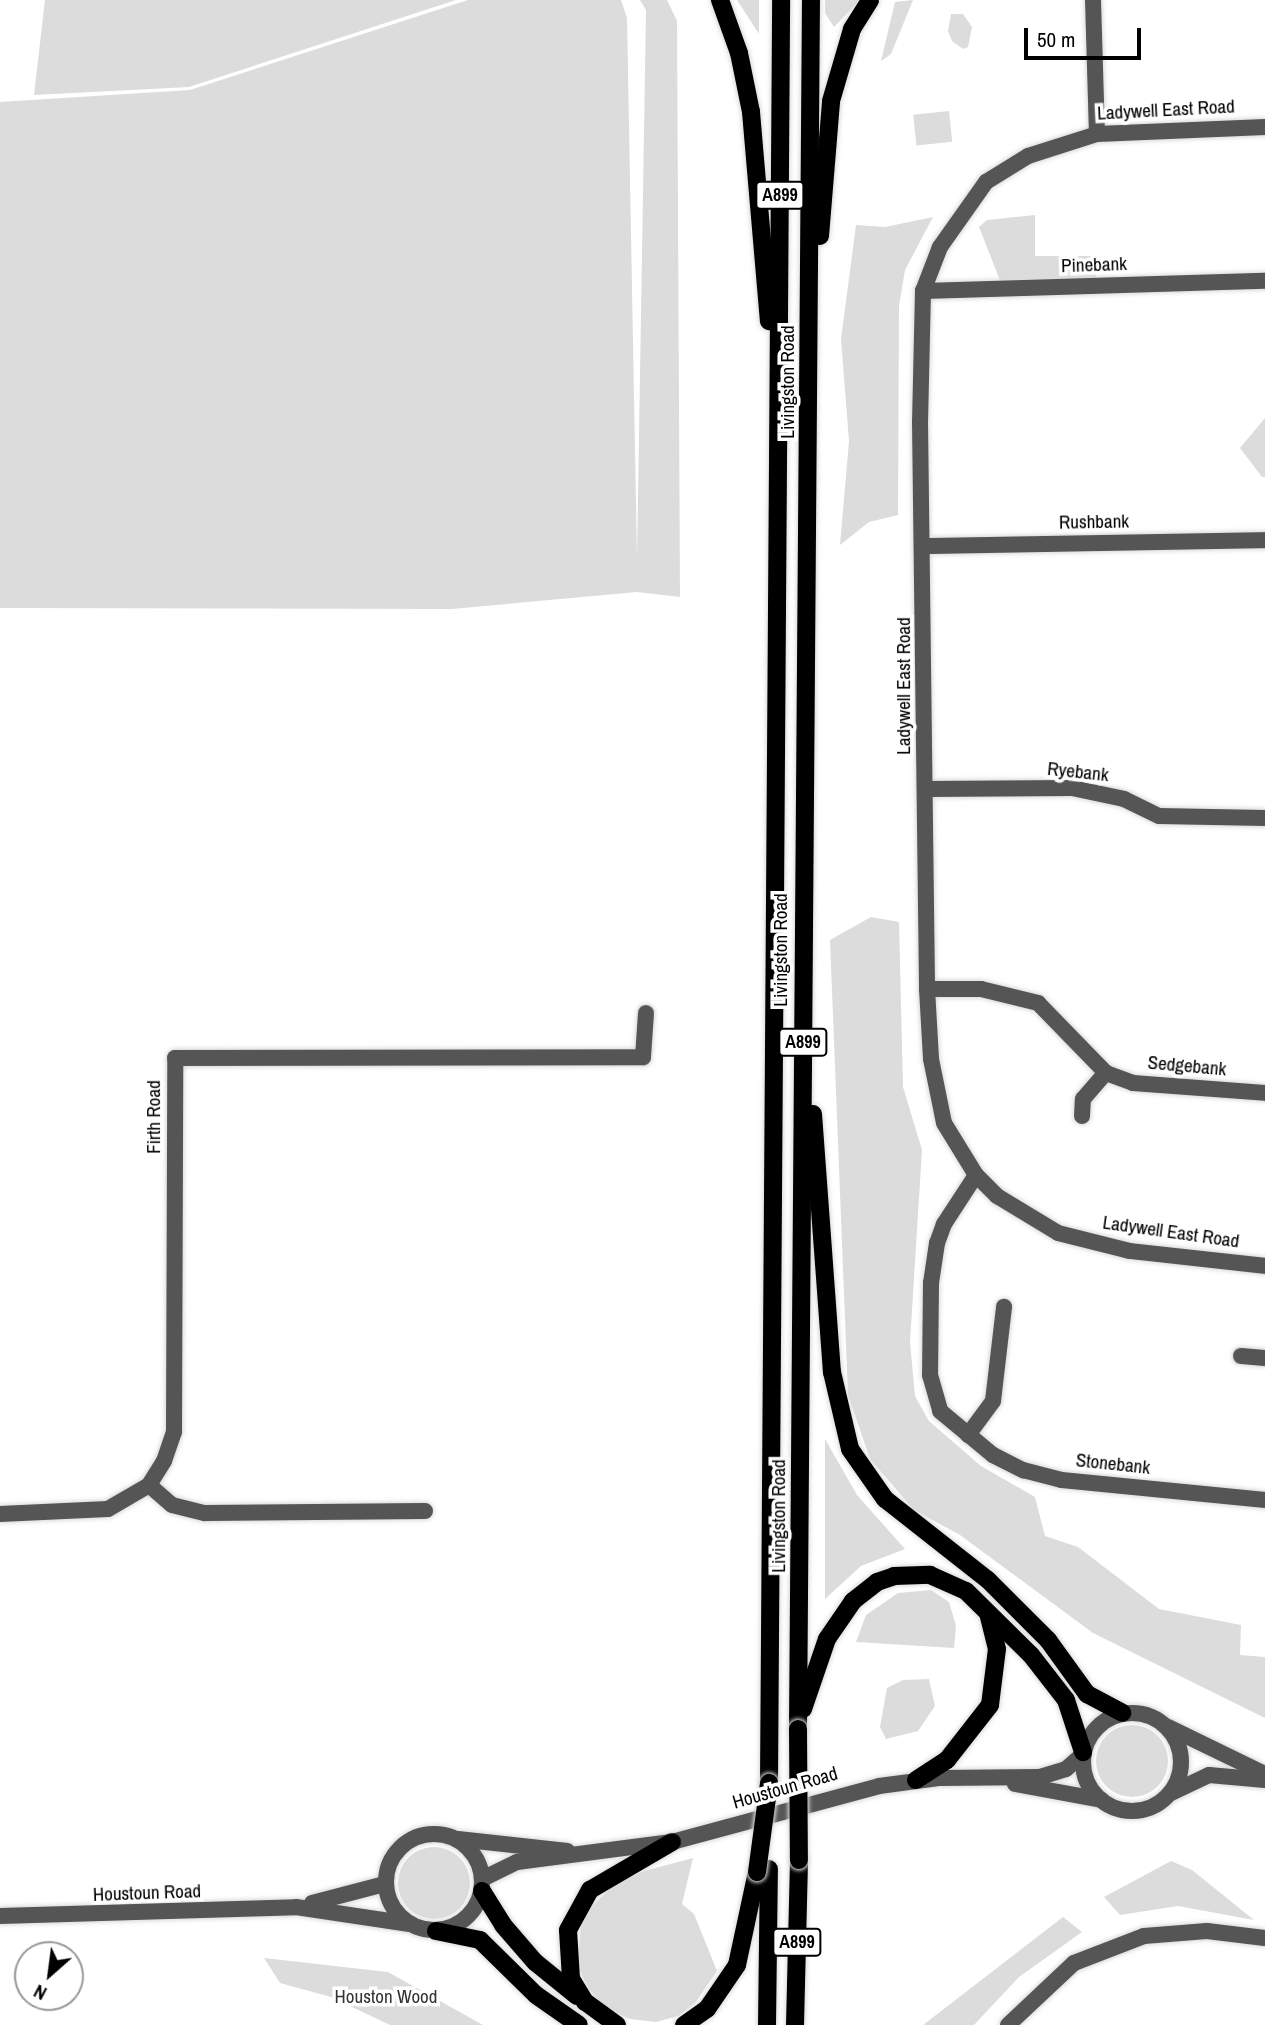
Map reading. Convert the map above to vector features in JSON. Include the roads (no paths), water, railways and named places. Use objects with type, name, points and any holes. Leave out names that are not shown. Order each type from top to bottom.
[{"type":"main road","name":"A899","points":[[720,0],[739,53],[751,112],[779,390]]},
{"type":"main road","name":"Livingston Road","points":[[763,1871],[770,1737],[781,0]]},
{"type":"main road","name":"Livingston Road","points":[[795,2025],[799,1860],[811,0]]},
{"type":"main road","name":"A899","points":[[810,356],[831,101],[852,29],[870,0]]},
{"type":"main road","points":[[803,978],[832,1371],[850,1449],[885,1499],[988,1580],[1048,1640],[1087,1694],[1122,1713]]},
{"type":"main road","points":[[798,1725],[827,1639],[853,1601],[877,1582],[894,1576],[930,1575],[967,1591],[1031,1655],[1066,1700],[1083,1753]]},
{"type":"main road","points":[[916,1780],[947,1760],[990,1705],[997,1649],[988,1613]]},
{"type":"main road","points":[[585,2002],[571,1979],[567,1958],[568,1930],[577,1909],[590,1890],[672,1842]]},
{"type":"main road","name":"A899","points":[[763,1871],[767,2025]]},
{"type":"main road","points":[[684,2025],[707,2009],[737,1965],[763,1871]]},
{"type":"main road","points":[[482,1885],[503,1925],[535,1962],[617,2025]]},
{"type":"main road","points":[[436,1931],[462,1933],[480,1940],[536,1995],[579,2025]]},
{"type":"street","points":[[1093,0],[1097,134]]},
{"type":"street","name":"Ladywell East Road","points":[[1265,127],[1097,134],[1028,156],[986,182],[940,247],[923,291],[927,989],[931,1059],[944,1123],[976,1175],[1025,1217],[1058,1233],[1130,1251],[1265,1266]]},
{"type":"street","name":"Pinebank","points":[[923,291],[1265,281]]},
{"type":"street","name":"Rushbank","points":[[924,546],[1265,540]]},
{"type":"street","name":"Ryebank","points":[[925,789],[1072,788],[1124,799],[1159,816],[1265,818]]},
{"type":"street","name":"Sedgebank","points":[[927,989],[981,989],[1038,1003],[1106,1073],[1133,1083],[1265,1093]]},
{"type":"street","name":"Firth Road","points":[[149,1485],[164,1461],[174,1432],[175,1058],[643,1057],[646,1013]]},
{"type":"street","points":[[1082,1116],[1083,1099],[1106,1073]]},
{"type":"street","name":"Stonebank","points":[[976,1175],[944,1224],[931,1298],[933,1395],[940,1411],[993,1455],[1062,1480],[1265,1500]]},
{"type":"street","points":[[968,1435],[993,1401],[1004,1307]]},
{"type":"street","points":[[1241,1356],[1265,1358]]},
{"type":"street","points":[[0,1514],[108,1509],[149,1485],[172,1505],[205,1513],[425,1511]]},
{"type":"street","points":[[1265,1774],[1160,1722],[1135,1713],[1122,1713],[1097,1727],[1083,1753],[1086,1780],[1102,1800],[1121,1810],[1138,1810],[1209,1775],[1265,1780]]},
{"type":"street","points":[[1160,1722],[1178,1744],[1181,1758],[1174,1786],[1165,1797]]},
{"type":"street","name":"Houstoun Road","points":[[482,1885],[517,1862],[672,1842],[853,1791],[916,1780],[1040,1777],[1066,1769],[1083,1753]]},
{"type":"street","name":"Houstoun Road","points":[[993,1779],[1102,1800]]},
{"type":"street","points":[[427,1834],[455,1839],[474,1855],[482,1885],[478,1903],[461,1923],[436,1931],[410,1924],[392,1907],[385,1884],[389,1864],[408,1841],[427,1834]]},
{"type":"street","name":"Houstoun Road","points":[[455,1839],[589,1854]]},
{"type":"street","name":"Houstoun Road","points":[[296,1908],[385,1884]]},
{"type":"street","name":"Houstoun Road","points":[[0,1916],[296,1908],[410,1924]]},
{"type":"street","points":[[1008,2025],[1073,1963],[1144,1936],[1207,1931],[1265,1938]]},
{"type":"park label","name":"Houston Wood","points":[[386,1997]]}]
